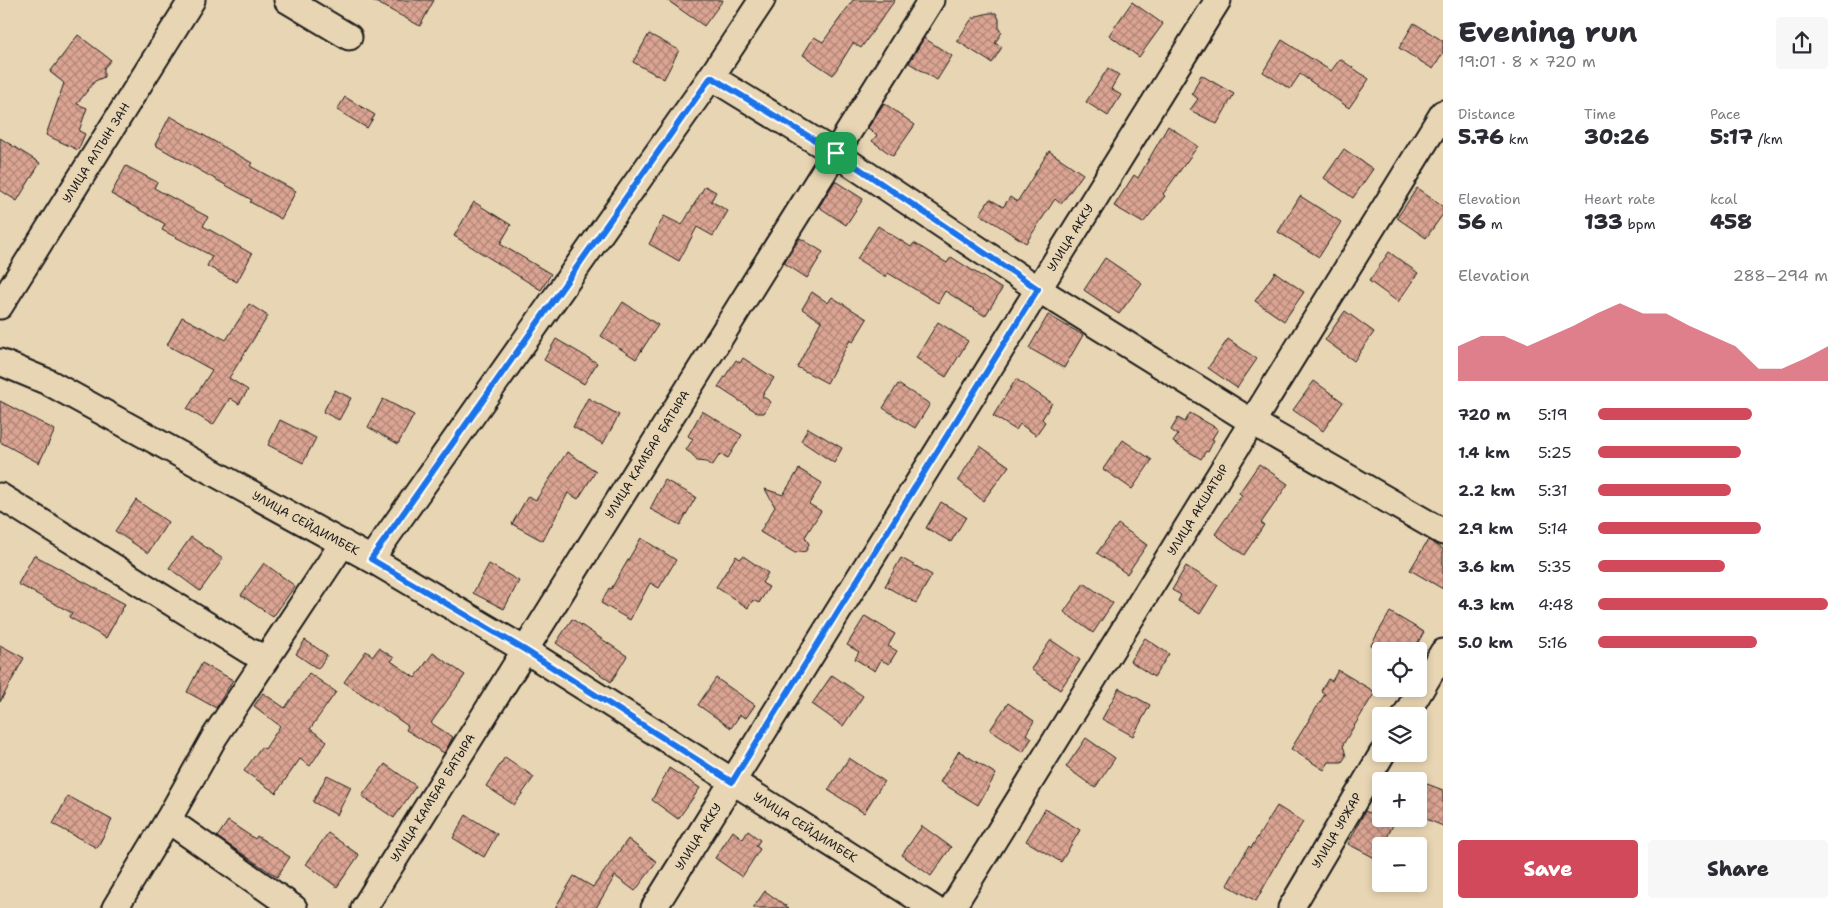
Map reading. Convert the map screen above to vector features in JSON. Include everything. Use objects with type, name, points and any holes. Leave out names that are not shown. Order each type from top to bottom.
[{"type":"street","name":"УЛИЦА АЛТЫН ЗАН","points":[[0,306],[192,0]]},
{"type":"street","points":[[287,0],[349,37]]},
{"type":"street","points":[[371,559],[711,77],[762,0]]},
{"type":"street","name":"УЛИЦА КАМБАР БАТЫРА","points":[[364,908],[931,0]]},
{"type":"street","name":"УЛИЦА АККУ","points":[[654,908],[1218,0]]},
{"type":"street","points":[[711,77],[836,153],[1038,289],[1252,422],[1443,532]]},
{"type":"street","name":"УЛИЦА АКШАТЫР","points":[[952,908],[1443,112]]},
{"type":"street","name":"УЛИЦА СЕЙДИМБЕК","points":[[0,362],[48,382],[371,559],[525,650],[933,908]]},
{"type":"street","points":[[0,496],[249,650],[266,658]]},
{"type":"street","points":[[115,908],[168,820],[215,736],[343,543]]},
{"type":"street","points":[[1410,707],[1443,652]]},
{"type":"street","name":"УЛИЦА УРЖАР","points":[[1291,908],[1377,762]]},
{"type":"street","points":[[168,820],[294,908]]},
{"type":"building","points":[[372,0],[434,0],[420,26]]},
{"type":"building","points":[[667,0],[723,0],[704,26]]},
{"type":"building","points":[[853,0],[895,0],[861,48],[853,43],[833,75],[803,55],[814,37],[823,42]]},
{"type":"building","points":[[1132,2],[1163,24],[1139,57],[1109,35]]},
{"type":"building","points":[[996,13],[999,19],[999,30],[1002,32],[995,43],[1002,47],[992,63],[957,41],[973,17],[975,19],[977,16]]},
{"type":"building","points":[[1414,23],[1443,41],[1443,53],[1433,69],[1399,48]]},
{"type":"building","points":[[649,34],[679,50],[664,79],[633,62]]},
{"type":"building","points":[[78,35],[111,60],[104,68],[104,77],[95,81],[77,104],[87,108],[79,131],[85,134],[78,150],[46,135],[64,83],[50,72]]},
{"type":"building","points":[[924,38],[952,56],[937,80],[909,63]]},
{"type":"building","points":[[1282,40],[1331,71],[1340,59],[1369,79],[1349,108],[1300,74],[1290,89],[1263,72]]},
{"type":"building","points":[[1108,68],[1119,75],[1111,89],[1121,95],[1108,116],[1086,102]]},
{"type":"building","points":[[1201,75],[1234,94],[1217,124],[1190,110],[1198,99],[1192,94]]},
{"type":"building","points":[[345,97],[375,115],[367,128],[337,110]]},
{"type":"building","points":[[884,103],[915,125],[893,156],[872,141],[877,135],[868,128]]},
{"type":"building","points":[[170,116],[252,163],[250,166],[296,191],[281,219],[250,202],[252,200],[155,145]]},
{"type":"building","points":[[1168,126],[1198,146],[1163,194],[1165,196],[1143,223],[1114,206],[1134,175],[1138,178]]},
{"type":"building","points":[[0,138],[40,163],[17,201],[0,190]]},
{"type":"building","points":[[1344,149],[1373,169],[1353,198],[1324,178]]},
{"type":"building","points":[[1049,151],[1083,174],[1061,204],[1055,199],[1026,243],[980,214],[990,199],[1003,207],[1010,197],[1017,202]]},
{"type":"building","points":[[126,166],[157,182],[154,188],[208,217],[203,226],[252,254],[237,282],[207,266],[212,256],[162,230],[165,224],[111,194]]},
{"type":"building","points":[[835,181],[863,199],[846,225],[819,207]]},
{"type":"building","points":[[705,186],[716,192],[711,201],[728,211],[713,236],[697,227],[679,261],[649,244],[664,216],[682,225]]},
{"type":"building","points":[[1417,188],[1443,207],[1443,214],[1426,238],[1397,218]]},
{"type":"building","points":[[1300,196],[1341,222],[1319,257],[1278,232]]},
{"type":"building","points":[[474,202],[511,225],[500,244],[551,274],[541,290],[454,236]]},
{"type":"building","points":[[878,226],[911,247],[914,243],[947,263],[951,257],[1002,289],[985,316],[945,291],[938,303],[888,273],[886,277],[857,259]]},
{"type":"building","points":[[800,238],[823,252],[807,278],[784,263]]},
{"type":"building","points":[[1389,252],[1418,273],[1398,302],[1369,281]]},
{"type":"building","points":[[1105,258],[1142,283],[1119,314],[1084,290]]},
{"type":"building","points":[[1275,272],[1304,292],[1284,321],[1255,301]]},
{"type":"building","points":[[812,292],[828,303],[832,297],[867,319],[853,342],[850,340],[827,383],[797,367],[821,321],[802,309]]},
{"type":"building","points":[[623,302],[658,325],[636,359],[601,336]]},
{"type":"building","points":[[249,304],[268,316],[229,378],[248,390],[239,404],[230,398],[213,425],[187,409],[212,370],[167,345],[182,317],[226,340]]},
{"type":"building","points":[[1345,311],[1374,332],[1354,361],[1325,340]]},
{"type":"building","points":[[1048,315],[1083,335],[1064,368],[1029,348]]},
{"type":"building","points":[[938,322],[968,341],[946,377],[916,358]]},
{"type":"building","points":[[556,339],[597,363],[584,384],[544,360]]},
{"type":"building","points":[[1228,339],[1257,359],[1237,388],[1208,368]]},
{"type":"building","points":[[743,358],[774,378],[762,396],[771,402],[764,413],[758,413],[718,387],[736,360],[740,363]]},
{"type":"building","points":[[1016,379],[1052,403],[1042,419],[1045,422],[1036,435],[1020,424],[1016,430],[993,416]]},
{"type":"building","points":[[1314,381],[1343,402],[1323,431],[1293,410]]},
{"type":"building","points":[[898,384],[930,404],[915,428],[883,408]]},
{"type":"building","points":[[335,390],[351,398],[339,420],[323,412]]},
{"type":"building","points":[[588,398],[619,415],[603,444],[573,427]]},
{"type":"building","points":[[383,399],[414,415],[398,444],[368,427]]},
{"type":"building","points":[[0,401],[55,430],[39,463],[0,442]]},
{"type":"building","points":[[702,411],[742,435],[728,458],[720,454],[712,466],[706,462],[697,461],[686,450],[693,439],[688,436]]},
{"type":"building","points":[[1190,413],[1218,429],[1212,439],[1214,440],[1208,452],[1206,451],[1201,459],[1173,442],[1178,435],[1171,430],[1178,418],[1185,422]]},
{"type":"building","points":[[280,420],[316,438],[303,463],[268,445]]},
{"type":"building","points":[[808,428],[842,448],[834,463],[801,441]]},
{"type":"building","points":[[1123,440],[1152,460],[1132,489],[1103,469]]},
{"type":"building","points":[[980,446],[1009,466],[983,501],[958,480]]},
{"type":"building","points":[[567,452],[596,471],[578,499],[568,493],[543,541],[512,524],[528,496],[536,500]]},
{"type":"building","points":[[1259,464],[1288,484],[1261,523],[1264,525],[1244,555],[1215,534],[1242,495],[1239,493]]},
{"type":"building","points":[[799,469],[822,483],[809,504],[821,511],[805,537],[809,544],[806,551],[795,553],[760,532],[775,507],[765,489],[783,495]]},
{"type":"building","points":[[665,480],[696,497],[680,525],[650,509]]},
{"type":"building","points":[[136,500],[168,522],[148,553],[115,531]]},
{"type":"building","points":[[941,502],[966,517],[951,542],[926,528]]},
{"type":"building","points":[[1118,524],[1147,545],[1127,574],[1097,553]]},
{"type":"building","points":[[191,537],[223,559],[200,591],[169,568]]},
{"type":"building","points":[[641,538],[676,560],[659,588],[650,583],[630,620],[601,603]]},
{"type":"building","points":[[1428,540],[1443,549],[1443,589],[1410,570]]},
{"type":"building","points":[[34,555],[125,604],[106,638],[69,617],[72,613],[18,584]]},
{"type":"building","points":[[736,556],[740,559],[743,556],[768,573],[762,583],[769,587],[759,603],[753,600],[748,608],[716,587]]},
{"type":"building","points":[[901,558],[932,575],[916,603],[885,586]]},
{"type":"building","points":[[264,563],[295,586],[273,617],[241,595]]},
{"type":"building","points":[[489,564],[519,581],[504,609],[473,593]]},
{"type":"building","points":[[1186,566],[1218,585],[1200,614],[1178,601],[1181,595],[1172,590]]},
{"type":"building","points":[[1084,583],[1113,603],[1093,633],[1064,612]]},
{"type":"building","points":[[1390,612],[1424,632],[1418,642],[1373,642]]},
{"type":"building","points":[[865,616],[895,634],[888,646],[897,651],[889,664],[881,660],[875,671],[855,659],[859,652],[847,645]]},
{"type":"building","points":[[572,619],[627,656],[611,682],[556,643]]},
{"type":"building","points":[[1145,638],[1169,654],[1154,677],[1130,661]]},
{"type":"building","points":[[305,640],[327,655],[318,669],[296,654]]},
{"type":"building","points":[[1051,640],[1080,660],[1060,690],[1031,669]]},
{"type":"building","points":[[0,645],[24,658],[0,702]]},
{"type":"building","points":[[379,648],[394,658],[391,661],[415,678],[433,653],[465,675],[431,723],[453,737],[444,753],[406,730],[408,726],[344,682],[366,651],[373,656]]},
{"type":"building","points":[[202,663],[233,680],[216,708],[187,692]]},
{"type":"building","points":[[1338,670],[1372,690],[1372,697],[1343,745],[1346,756],[1342,762],[1329,762],[1324,770],[1291,749],[1325,694],[1321,691],[1328,679],[1332,681]]},
{"type":"building","points":[[309,673],[336,692],[310,729],[327,741],[310,766],[300,759],[276,793],[244,771],[261,747],[265,749],[280,726],[254,706],[263,693],[285,708]]},
{"type":"building","points":[[832,675],[863,696],[843,726],[812,704]]},
{"type":"building","points":[[716,678],[755,705],[746,718],[740,715],[731,728],[698,705]]},
{"type":"building","points":[[1119,688],[1150,705],[1133,736],[1102,719]]},
{"type":"building","points":[[1008,703],[1034,721],[1026,734],[1032,738],[1023,752],[990,730]]},
{"type":"building","points":[[1086,738],[1115,758],[1095,788],[1066,767]]},
{"type":"building","points":[[959,751],[996,774],[978,805],[940,782]]},
{"type":"building","points":[[505,757],[534,777],[514,805],[486,786]]},
{"type":"building","points":[[849,758],[884,781],[864,813],[828,790]]},
{"type":"building","points":[[385,764],[416,786],[394,818],[362,796]]},
{"type":"building","points":[[669,768],[700,788],[678,819],[652,800]]},
{"type":"building","points":[[327,775],[351,787],[337,815],[313,802]]},
{"type":"building","points":[[1427,784],[1443,790],[1443,826],[1427,819]]},
{"type":"building","points":[[68,796],[112,820],[97,848],[53,824]]},
{"type":"building","points":[[1277,806],[1303,822],[1256,901],[1227,885],[1249,846],[1251,848]]},
{"type":"building","points":[[1045,809],[1080,830],[1061,862],[1026,841]]},
{"type":"building","points":[[1365,811],[1372,814],[1372,827],[1392,827],[1387,837],[1372,837],[1372,856],[1348,844]]},
{"type":"building","points":[[466,815],[497,834],[484,857],[453,838]]},
{"type":"building","points":[[228,821],[255,839],[257,836],[290,857],[277,877],[217,837]]},
{"type":"building","points":[[922,826],[951,847],[931,876],[902,855]]},
{"type":"building","points":[[733,831],[743,839],[748,831],[760,840],[756,846],[760,849],[742,877],[715,858]]},
{"type":"building","points":[[328,833],[359,855],[337,887],[306,864]]},
{"type":"building","points":[[628,839],[657,862],[635,891],[615,876],[596,908],[555,908],[574,876],[593,887]]},
{"type":"building","points":[[765,891],[789,908],[753,908]]},
{"type":"route","points":[[711,77],[836,153],[1038,289],[732,782],[525,650],[371,559],[711,77]]}]
